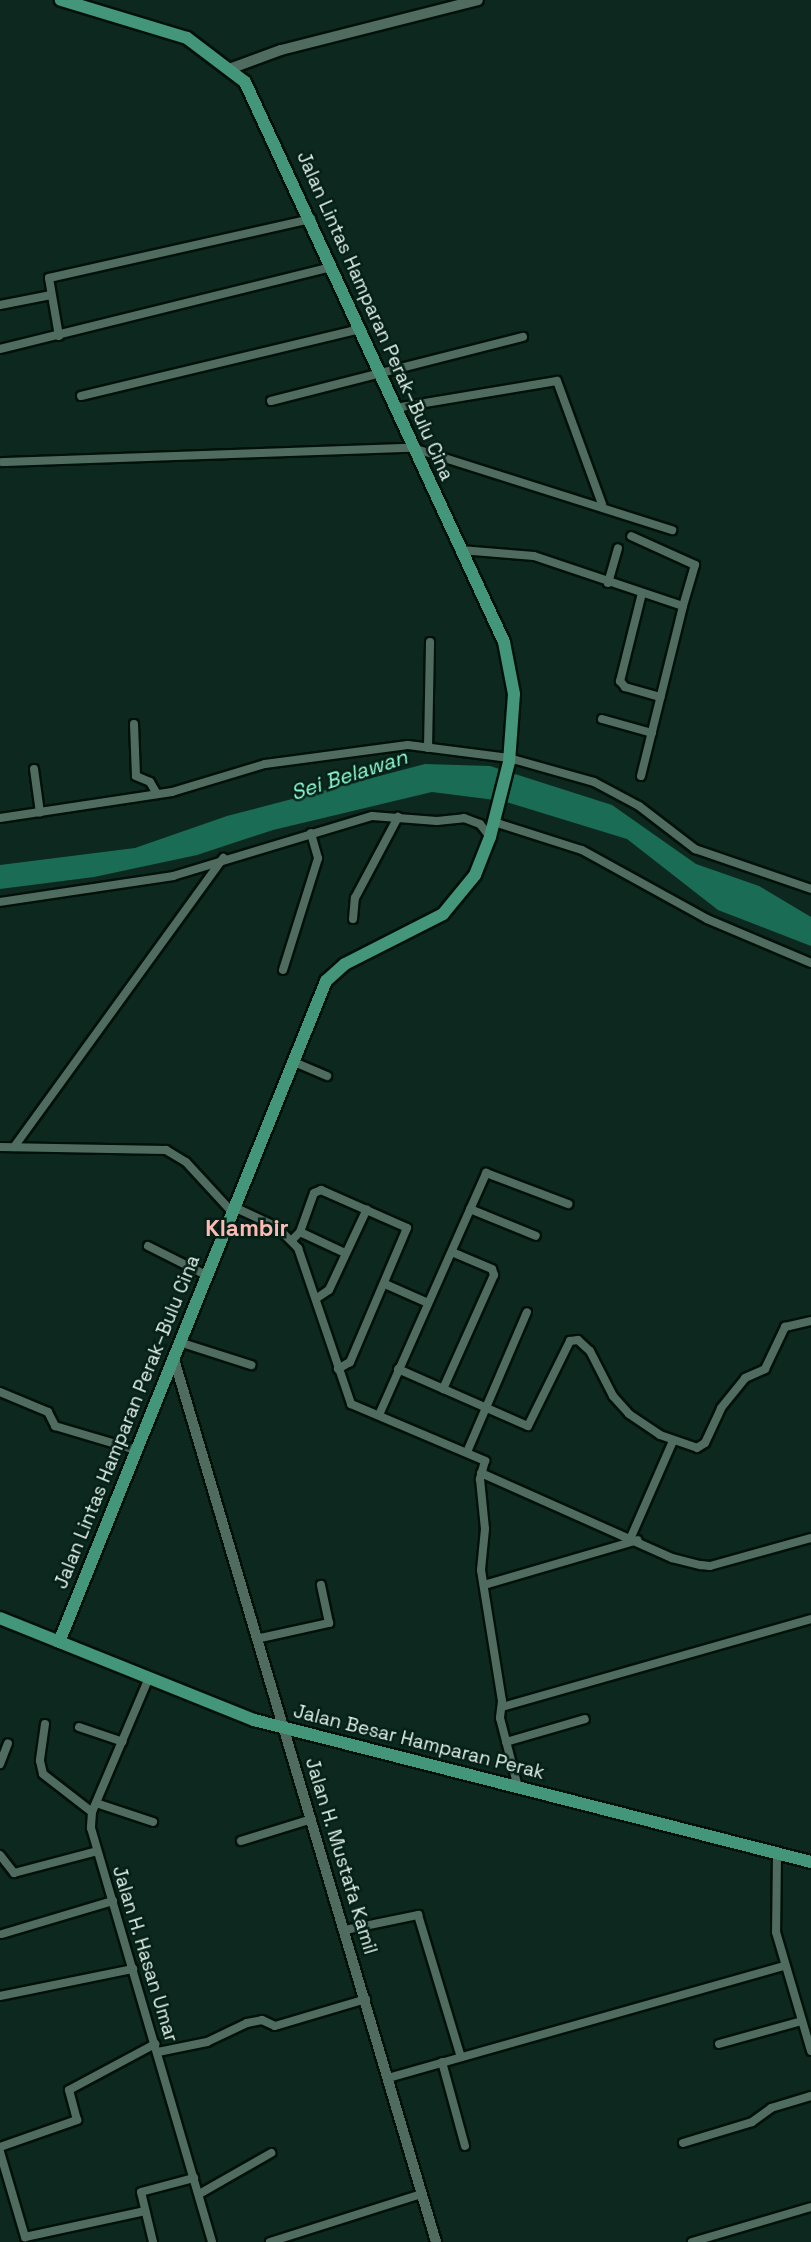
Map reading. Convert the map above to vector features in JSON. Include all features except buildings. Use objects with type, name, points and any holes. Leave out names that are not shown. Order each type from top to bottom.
[{"type":"main road","name":"Jalan Lintas Hamparan Perak–Bulu Cina","points":[[59,1642],[206,1275],[235,1211],[331,975],[448,910],[475,875],[496,819],[509,760],[514,694],[507,654],[257,102],[232,68],[171,32],[61,0]]},
{"type":"main road","name":"Jalan Besar Hamparan Perak","points":[[0,1618],[148,1681],[285,1728],[811,1862]]},
{"type":"street","points":[[232,68],[281,50],[478,0]]},
{"type":"street","points":[[60,336],[49,278],[311,219]]},
{"type":"street","points":[[0,349],[331,267]]},
{"type":"street","points":[[0,305],[51,295]]},
{"type":"street","points":[[81,396],[360,329]]},
{"type":"street","points":[[271,401],[380,370],[523,337]]},
{"type":"street","points":[[396,408],[557,381],[601,505]]},
{"type":"street","points":[[2,462],[413,448],[592,506],[601,505],[672,530]]},
{"type":"street","points":[[631,536],[695,565],[641,776]]},
{"type":"street","points":[[608,583],[618,548]]},
{"type":"street","points":[[461,550],[534,555],[608,583],[683,606]]},
{"type":"street","points":[[642,593],[620,681],[625,687],[661,697]]},
{"type":"street","points":[[428,748],[430,642]]},
{"type":"street","points":[[602,719],[652,733]]},
{"type":"street","points":[[134,724],[136,776],[150,782],[157,794]]},
{"type":"street","points":[[0,818],[157,794],[265,764],[390,745],[428,748],[509,760],[594,782],[639,806],[695,849],[811,889]]},
{"type":"street","points":[[34,769],[40,813]]},
{"type":"street","points":[[353,919],[355,898],[398,817]]},
{"type":"street","points":[[0,902],[136,884],[359,819],[398,817],[437,821],[464,818],[480,824],[490,837]]},
{"type":"street","points":[[496,819],[582,849],[707,919],[811,963]]},
{"type":"street","points":[[283,970],[318,858],[311,833]]},
{"type":"street","points":[[14,1147],[223,858]]},
{"type":"street","points":[[294,1062],[327,1076]]},
{"type":"street","points":[[0,1147],[166,1150],[186,1162],[235,1211],[277,1227],[292,1240],[317,1298],[351,1404],[485,1461],[481,1473],[484,1585],[502,1707],[500,1718],[518,1787]]},
{"type":"street","points":[[379,1415],[488,1172],[568,1204]]},
{"type":"street","points":[[292,1240],[300,1232],[317,1191],[329,1191],[407,1228],[350,1362],[338,1370]]},
{"type":"street","points":[[317,1298],[329,1290],[367,1209]]},
{"type":"street","points":[[470,1209],[536,1236]]},
{"type":"street","points":[[300,1232],[345,1253]]},
{"type":"street","points":[[148,1246],[206,1275]]},
{"type":"street","points":[[443,1389],[494,1275],[492,1269],[452,1252]]},
{"type":"street","points":[[385,1284],[428,1303]]},
{"type":"street","points":[[467,1452],[527,1311]]},
{"type":"street","points":[[398,1369],[486,1410],[528,1426],[575,1339],[590,1351],[629,1415],[673,1441],[702,1446],[729,1398],[745,1378],[765,1369],[785,1327],[811,1321]]},
{"type":"street","points":[[179,1342],[251,1365]]},
{"type":"street","name":"Jalan H. Mustafa Kamil","points":[[174,1359],[436,2242]]},
{"type":"street","points":[[0,1392],[48,1412],[52,1425],[136,1450]]},
{"type":"street","points":[[635,1539],[673,1441]]},
{"type":"street","points":[[481,1473],[635,1539],[672,1558],[710,1566],[811,1538]]},
{"type":"street","points":[[484,1585],[635,1539]]},
{"type":"street","points":[[256,1639],[329,1623],[321,1584]]},
{"type":"street","points":[[502,1707],[811,1619]]},
{"type":"street","points":[[46,1724],[40,1761],[43,1774],[92,1812],[99,1804],[148,1681]]},
{"type":"street","points":[[506,1742],[585,1719]]},
{"type":"street","points":[[79,1727],[123,1742]]},
{"type":"street","points":[[0,1764],[8,1743]]},
{"type":"street","points":[[99,1804],[153,1822]]},
{"type":"street","name":"Jalan H. Hasan Umar","points":[[92,1812],[97,1851],[194,2178],[201,2193],[212,2242]]},
{"type":"street","points":[[241,1841],[312,1819]]},
{"type":"street","points":[[0,1855],[14,1873],[97,1851]]},
{"type":"street","points":[[777,1854],[776,1932],[811,2051]]},
{"type":"street","points":[[2,1934],[113,1901]]},
{"type":"street","points":[[345,1930],[418,1915],[461,2057]]},
{"type":"street","points":[[388,2078],[785,1966]]},
{"type":"street","points":[[0,1996],[133,1969]]},
{"type":"street","points":[[145,2211],[25,2237],[0,2149],[76,2120],[69,2090],[156,2048],[207,2042],[247,2023],[262,2020],[275,2026],[366,1999]]},
{"type":"street","points":[[719,2043],[802,2021]]},
{"type":"street","points":[[442,2062],[465,2146]]},
{"type":"street","points":[[683,2143],[751,2122],[771,2108],[811,2096]]},
{"type":"street","points":[[201,2193],[271,2153]]},
{"type":"street","points":[[153,2242],[143,2190],[194,2178]]},
{"type":"street","points":[[270,2242],[421,2194]]},
{"type":"street","points":[[692,2242],[811,2207]]},
{"type":"shaded area","name":"Sei Belawan","points":[[425,764],[490,766],[612,805],[696,864],[759,886],[811,917],[811,946],[718,910],[627,839],[503,801],[432,792],[273,830],[197,855],[94,877],[0,889],[0,865],[135,848],[227,816]]},
{"type":"district","name":"Klambir","points":[[247,1228]]}]
